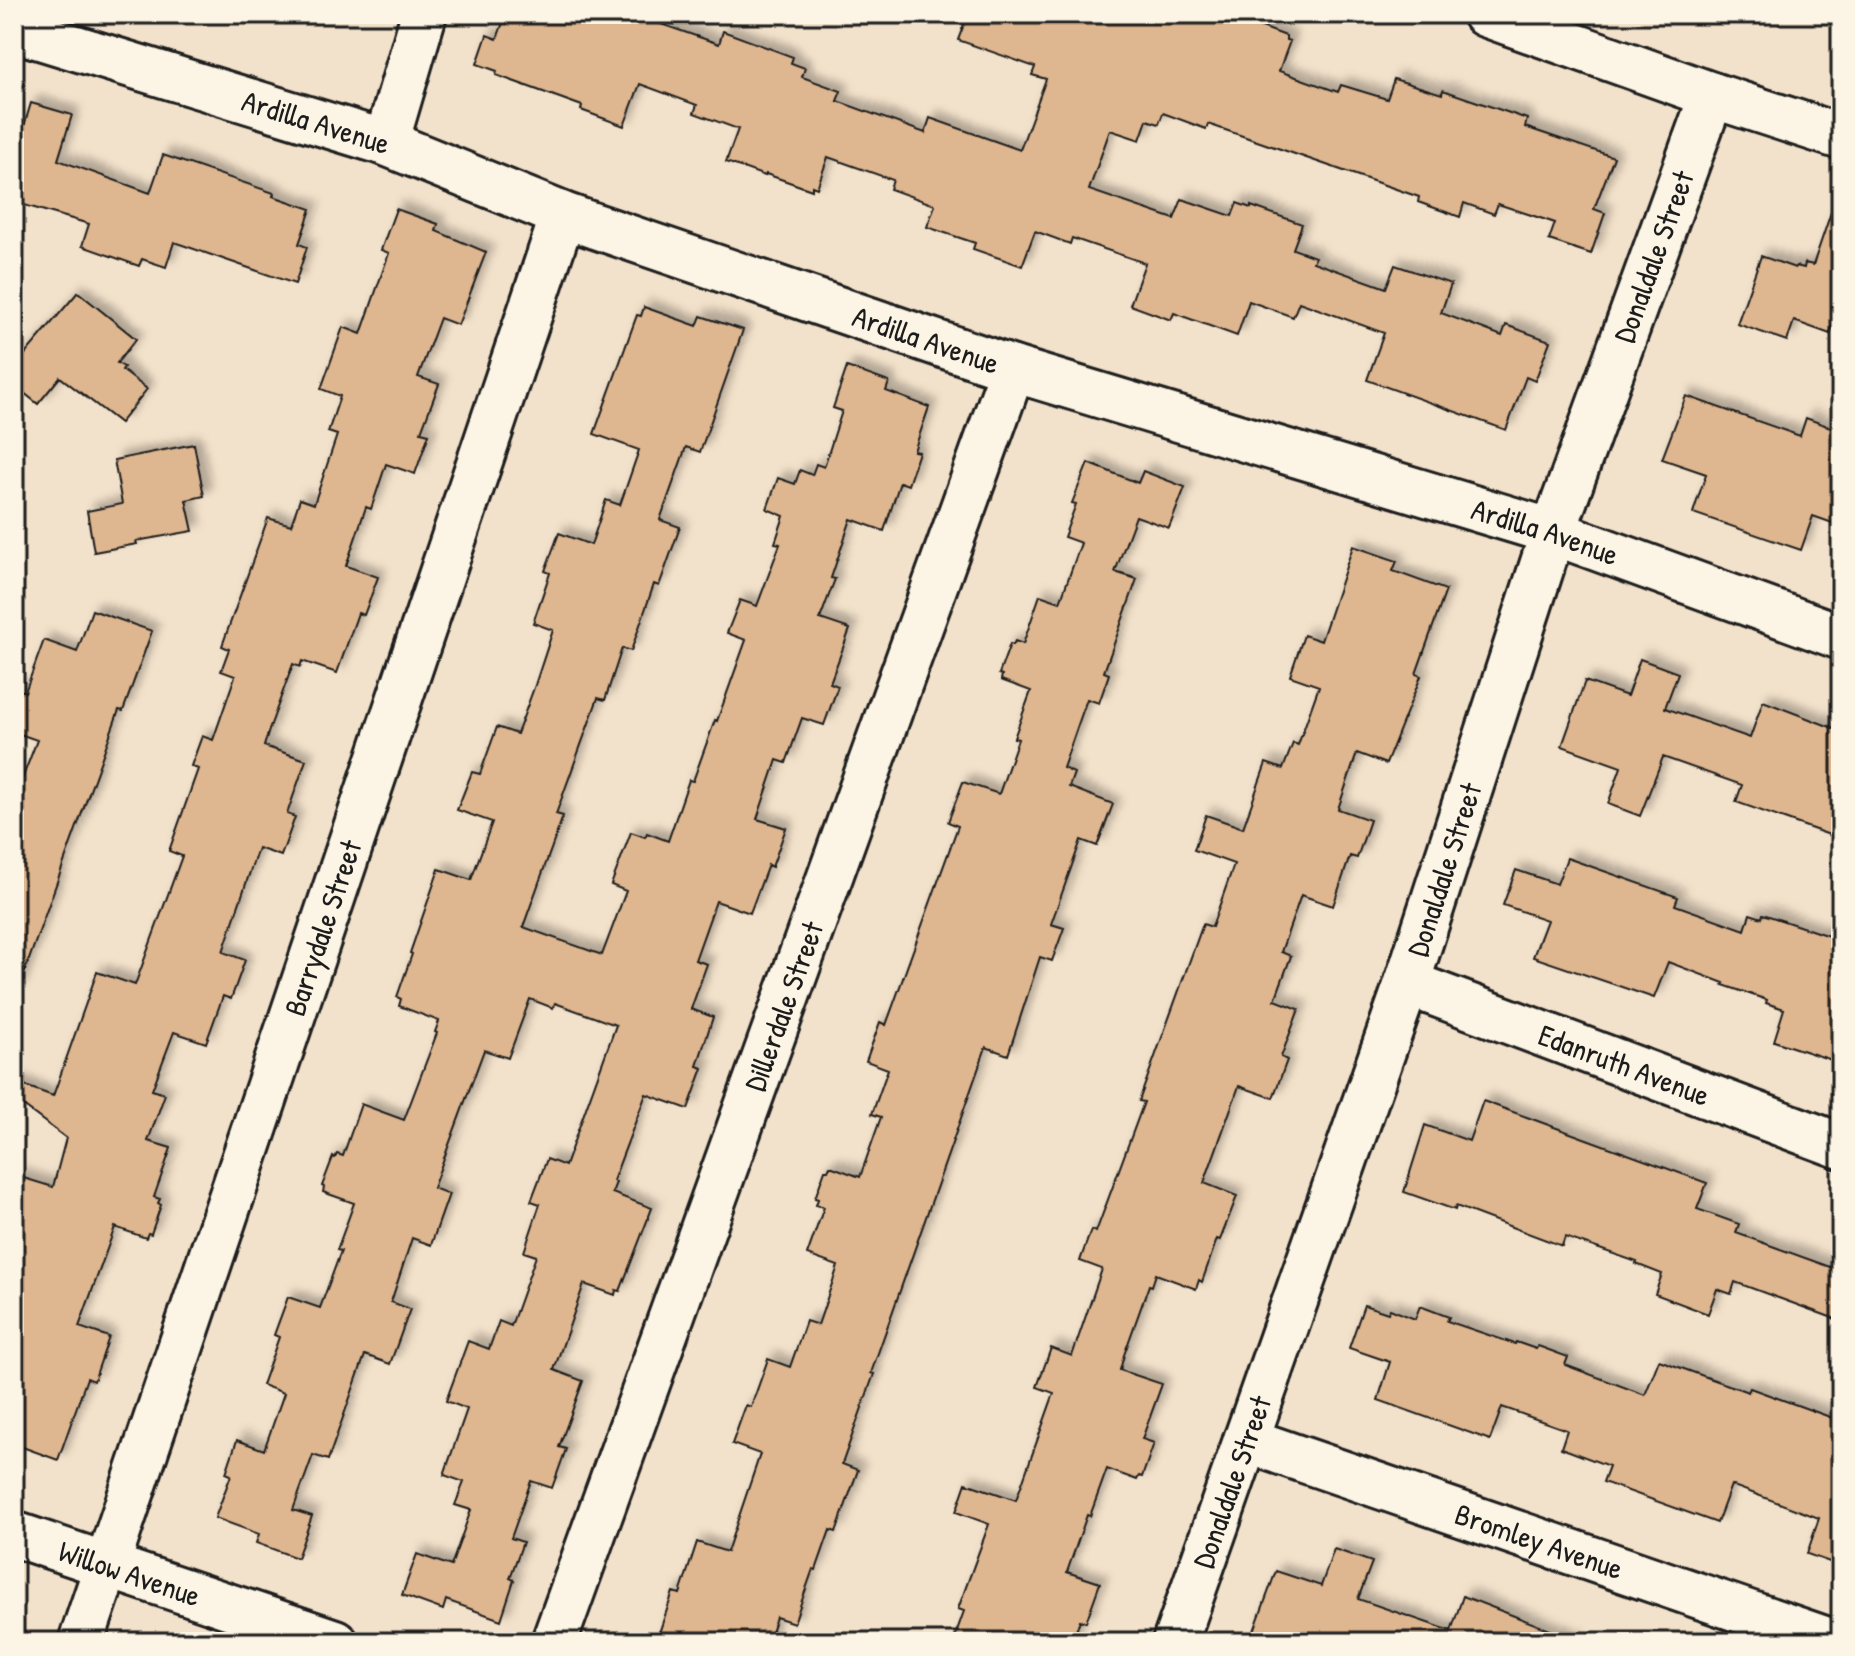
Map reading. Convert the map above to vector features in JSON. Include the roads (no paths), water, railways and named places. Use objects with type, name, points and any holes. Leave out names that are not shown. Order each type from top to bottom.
[{"type":"street","points":[[386,143],[424,14]]},
{"type":"street","points":[[1485,14],[1712,95],[1841,137]]},
{"type":"street","name":"Ardilla Avenue","points":[[14,29],[386,143],[563,215],[1013,369],[1553,532],[1841,637]]},
{"type":"street","name":"Donaldale Street","points":[[1175,1642],[1407,983],[1553,532],[1712,95]]},
{"type":"street","name":"Barrydale Street","points":[[81,1642],[563,215]]},
{"type":"street","name":"Dillerdale Street","points":[[554,1642],[1013,369]]},
{"type":"street","name":"Edanruth Avenue","points":[[1407,983],[1841,1146]]},
{"type":"street","name":"Bromley Avenue","points":[[1246,1440],[1833,1642]]},
{"type":"street","name":"Willow Avenue","points":[[14,1534],[335,1642]]}]
